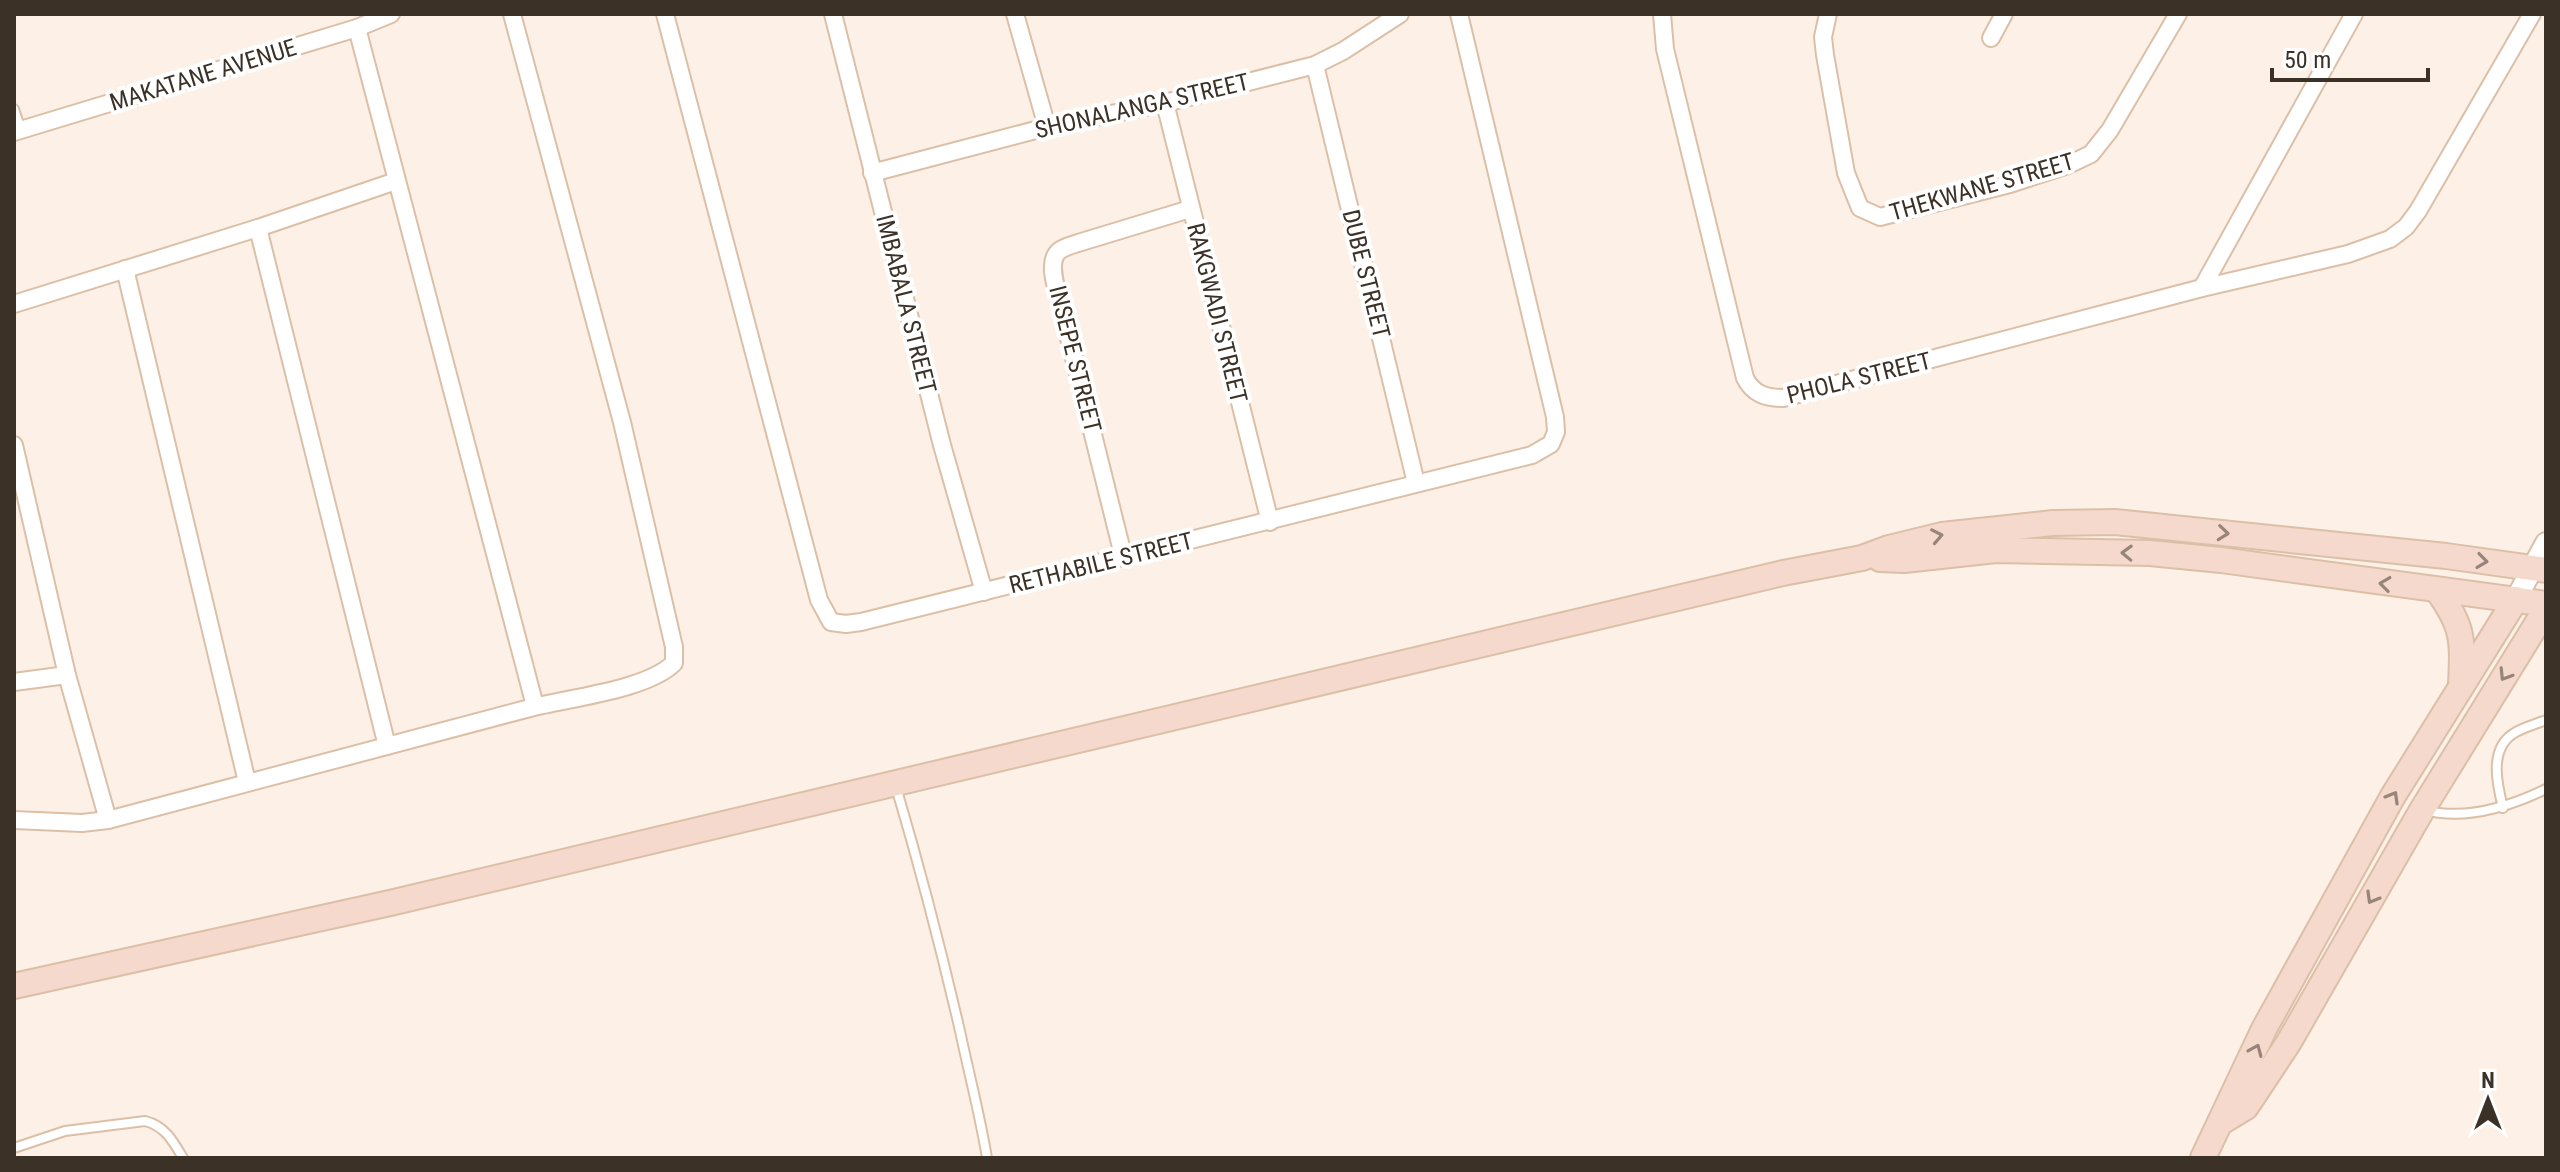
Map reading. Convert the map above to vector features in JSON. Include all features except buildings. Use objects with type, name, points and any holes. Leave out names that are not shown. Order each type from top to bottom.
[{"type":"main road","points":[[14,986],[390,903],[1783,573],[1862,558],[1913,541],[1988,528],[2115,522],[2446,556],[2539,569]]},
{"type":"main road","points":[[1862,558],[1904,560],[1996,550],[2150,553],[2516,599],[2546,606],[2422,810],[2268,1075],[2246,1107],[2223,1121]]},
{"type":"main road","points":[[2437,590],[2451,609],[2462,637],[2461,687]]},
{"type":"main road","points":[[2203,1158],[2301,962],[2393,796],[2516,599]]},
{"type":"street","name":"MAKATANE AVENUE","points":[[18,131],[357,28],[391,14]]},
{"type":"street","points":[[14,820],[82,823],[108,820],[535,706],[620,688],[669,667],[675,656],[622,422],[512,14]]},
{"type":"street","name":"RETHABILE STREET","points":[[665,14],[813,580],[826,616],[831,622],[846,624],[1270,522],[1532,455],[1551,444],[1556,432],[1555,417],[1459,14]]},
{"type":"street","name":"IMBABALA STREET","points":[[833,14],[942,445],[984,592]]},
{"type":"street","points":[[1015,14],[1047,127]]},
{"type":"street","name":"SHONALANGA STREET","points":[[872,173],[1047,127],[1165,103],[1315,65],[1343,51],[1400,14]]},
{"type":"street","name":"PHOLA STREET","points":[[1662,14],[1665,49],[1742,369],[1748,385],[1760,395],[1783,398],[2376,245],[2399,232],[2418,211],[2532,14]]},
{"type":"street","name":"THEKWANE STREET","points":[[1828,14],[1823,37],[1825,55],[1846,173],[1860,208],[1880,217],[2010,184],[2082,160],[2098,147],[2110,130],[2178,14]]},
{"type":"street","points":[[1991,38],[2004,14]]},
{"type":"street","points":[[2202,288],[2354,14]]},
{"type":"street","points":[[357,28],[535,706]]},
{"type":"street","name":"DUBE STREET","points":[[1315,65],[1416,483]]},
{"type":"street","name":"RAKGWADI STREET","points":[[1165,103],[1270,522]]},
{"type":"street","points":[[14,304],[258,228],[396,181]]},
{"type":"street","name":"INSEPE STREET","points":[[1123,555],[1059,298],[1054,260],[1061,250],[1078,243],[1190,209]]},
{"type":"street","points":[[258,228],[387,746]]},
{"type":"street","points":[[125,269],[247,782]]},
{"type":"street","points":[[14,445],[67,675],[108,820]]},
{"type":"street","points":[[2516,599],[2539,569],[2546,543]]},
{"type":"street","points":[[14,682],[67,675]]},
{"type":"lane","points":[[14,109],[18,131]]},
{"type":"lane","points":[[2503,808],[2495,777],[2504,744],[2513,733],[2546,720]]},
{"type":"lane","points":[[895,782],[947,975],[987,1158]]},
{"type":"lane","points":[[2422,810],[2442,815],[2503,808],[2546,789]]},
{"type":"lane","points":[[14,1148],[65,1131],[145,1121],[154,1123],[168,1134],[183,1158]]}]
